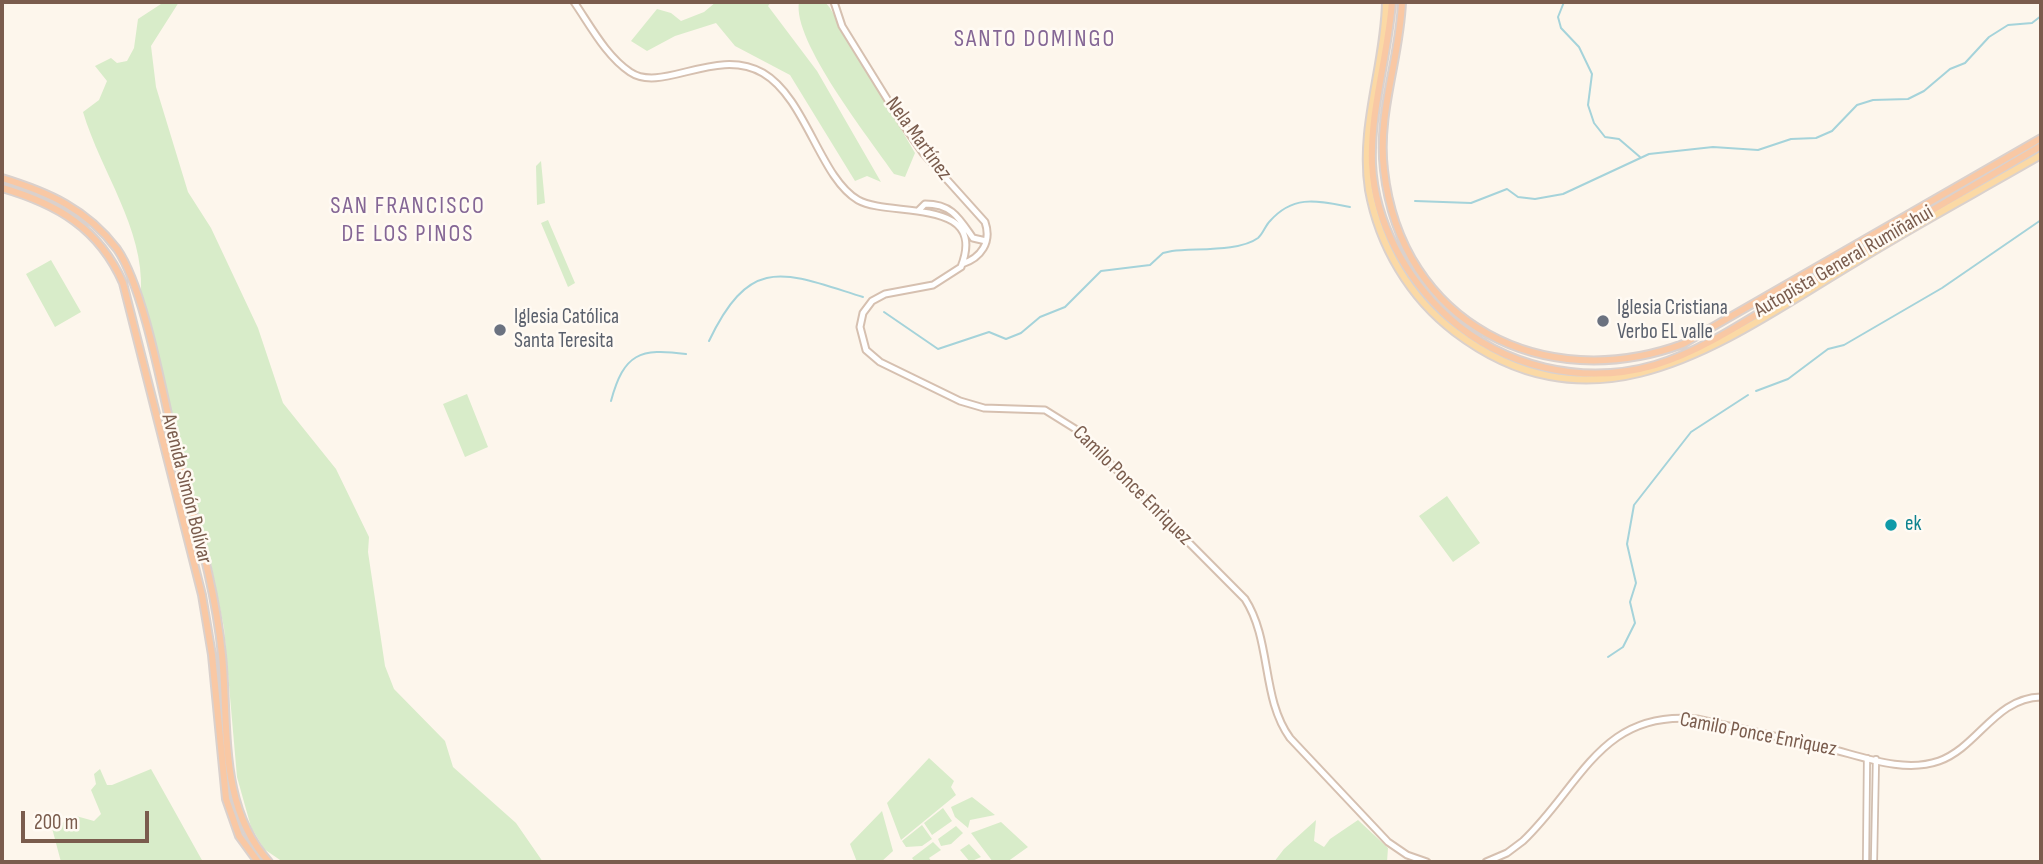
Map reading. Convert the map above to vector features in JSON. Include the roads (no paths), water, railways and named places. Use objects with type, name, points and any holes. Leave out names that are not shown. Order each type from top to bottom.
[{"type":"highway","name":"Autopista General Rumiñahui","points":[[1389,2],[1372,165],[1381,212],[1394,247],[1426,295],[1461,329],[1485,344],[1537,366],[1584,373],[1609,373],[1656,365],[1678,356],[1768,307],[2041,146]]},
{"type":"highway","name":"Autopista General Rumiñahui","points":[[1402,2],[1383,146],[1387,193],[1401,238],[1430,287],[1443,300],[1492,337],[1545,356],[1569,361],[1614,362],[1640,358],[1683,344],[2041,138]]},
{"type":"highway","name":"Avenida Simón Bolívar","points":[[2,178],[76,208],[117,250],[131,276],[160,380],[210,589],[222,652],[233,794],[247,834],[269,862]]},
{"type":"highway","name":"Avenida Simón Bolívar","points":[[2,188],[58,208],[82,224],[111,259],[123,283],[202,595],[212,655],[226,799],[239,836],[258,862]]},
{"type":"main road","points":[[574,2],[618,61],[637,76],[652,79],[723,63],[746,66],[764,74],[786,94],[847,192],[879,208],[919,210],[943,215],[954,223],[963,239],[962,264],[976,258],[986,241],[973,238],[960,218],[949,208],[925,204],[919,210]]},
{"type":"main road","name":"Nela Martínez","points":[[834,2],[842,26],[907,129],[932,163],[985,222],[986,241]]},
{"type":"main road","points":[[1389,2],[1367,146],[1369,190],[1384,241],[1406,281],[1444,324],[1483,350],[1540,373],[1603,380],[1632,376],[1684,361],[1746,328],[2041,155]]},
{"type":"main road","name":"Camilo Ponce Enrìquez","points":[[962,264],[942,282],[885,294],[872,302],[863,313],[860,327],[861,339],[870,354],[960,401],[984,408],[1045,410],[1077,430],[1245,600],[1256,617],[1279,717],[1290,738],[1388,842],[1407,855],[1427,862]]},
{"type":"main road","name":"Camilo Ponce Enrìquez","points":[[1486,862],[1507,853],[1523,841],[1599,750],[1616,736],[1638,724],[1672,718],[1698,719],[1906,765],[1941,760],[2005,709],[2021,700],[2041,697]]},
{"type":"street","points":[[1866,862],[1867,758]]},
{"type":"street","points":[[1874,862],[1876,759]]},
{"type":"waterway","points":[[1564,2],[1558,17],[1561,28],[1579,47],[1592,74],[1588,105],[1594,123],[1605,137],[1619,139],[1640,157]]},
{"type":"waterway","points":[[1415,201],[1471,203],[1507,189],[1518,197],[1535,199],[1563,194],[1649,154],[1713,147],[1758,150],[1791,139],[1816,138],[1832,131],[1857,105],[1873,100],[1908,99],[1924,91],[1950,69],[1965,63],[1989,37],[2008,25],[2032,23],[2041,16]]},
{"type":"waterway","points":[[884,312],[938,349],[989,332],[1006,339],[1021,333],[1040,317],[1065,307],[1101,271],[1150,265],[1163,253],[1172,251],[1240,246],[1260,236],[1279,212],[1297,203],[1317,202],[1350,207]]},
{"type":"waterway","points":[[1756,391],[1788,379],[1828,349],[1844,345],[1942,288],[2041,220]]},
{"type":"waterway","points":[[709,341],[724,313],[740,294],[756,282],[773,277],[812,281],[863,297]]},
{"type":"waterway","points":[[611,401],[622,373],[636,357],[657,352],[686,354]]},
{"type":"waterway","points":[[1608,657],[1623,647],[1635,623],[1630,602],[1636,583],[1627,544],[1634,505],[1691,432],[1748,395]]},
{"type":"place","name":"Iglesia Cristiana Verbo EL valle","points":[[1603,321]]},
{"type":"place","name":"Iglesia Católica Santa Teresita","points":[[500,330]]},
{"type":"place","name":"ek","points":[[1891,525]]},
{"type":"district","name":"SANTO DOMINGO","points":[[1035,40]]},
{"type":"district","name":"SAN FRANCISCO DE LOS PINOS","points":[[408,221]]}]
